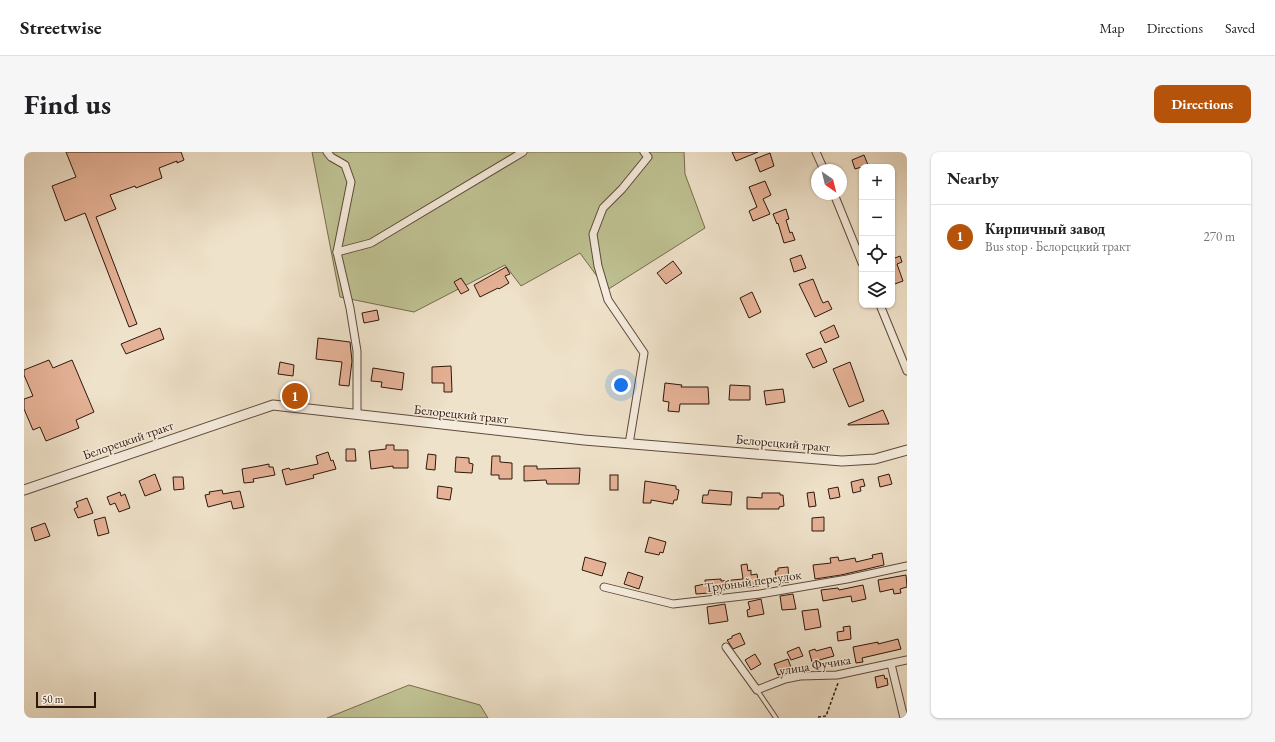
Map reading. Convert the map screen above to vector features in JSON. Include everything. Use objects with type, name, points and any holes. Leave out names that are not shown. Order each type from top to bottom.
[{"type":"street","points":[[327,152],[331,157],[346,165],[351,182],[337,252],[350,308],[357,351],[357,415]]},
{"type":"street","points":[[337,252],[371,243],[523,152]]},
{"type":"street","points":[[628,444],[644,354],[608,300],[598,266],[593,234],[603,208],[622,189],[648,156],[644,152]]},
{"type":"street","points":[[816,152],[821,164]]},
{"type":"street","points":[[836,200],[859,256]]},
{"type":"street","points":[[881,308],[907,371]]},
{"type":"street","name":"Белорецкий тракт","points":[[24,490],[273,405],[584,440],[842,461],[875,459],[907,450]]},
{"type":"street","name":"Трубный переулок","points":[[604,587],[673,604],[760,594],[847,579],[907,566]]},
{"type":"street","points":[[726,647],[757,690]]},
{"type":"street","name":"улица Фучика","points":[[757,690],[785,679],[800,676],[837,675],[907,660]]},
{"type":"street","points":[[891,664],[904,718]]},
{"type":"lane","points":[[757,690],[776,718]]},
{"type":"path","points":[[818,717],[826,716],[838,684]]},
{"type":"green space","points":[[312,152],[684,152],[685,174],[705,228],[607,290],[580,253],[521,286],[505,265],[414,312],[340,297]]},
{"type":"green space","points":[[409,685],[480,705],[488,718],[327,718]]},
{"type":"building","points":[[66,152],[181,152],[184,160],[159,168],[162,178],[136,188],[135,186],[110,195],[116,209],[96,217],[137,324],[129,327],[85,213],[65,221],[52,186],[76,177]]},
{"type":"building","points":[[732,152],[758,152],[736,161]]},
{"type":"building","points":[[770,153],[774,166],[760,172],[755,159]]},
{"type":"building","points":[[864,155],[868,164],[859,164],[859,168],[855,169],[852,160]]},
{"type":"building","points":[[765,181],[771,195],[763,199],[770,214],[753,221],[749,211],[757,207],[749,187]]},
{"type":"building","points":[[786,209],[789,219],[786,220],[790,233],[792,232],[795,240],[784,243],[778,223],[777,224],[773,214]]},
{"type":"building","points":[[801,255],[806,268],[794,272],[790,259]]},
{"type":"building","points":[[900,256],[902,262],[897,264],[903,281],[895,284],[895,258]]},
{"type":"building","points":[[673,261],[682,273],[666,284],[657,273]]},
{"type":"building","points":[[506,267],[510,274],[505,276],[509,283],[480,297],[474,285]]},
{"type":"building","points":[[461,278],[469,290],[461,294],[454,282]]},
{"type":"building","points":[[813,279],[823,303],[828,301],[832,309],[815,317],[799,284]]},
{"type":"building","points":[[752,292],[761,312],[749,318],[740,298]]},
{"type":"building","points":[[377,310],[379,320],[364,323],[362,313]]},
{"type":"building","points":[[834,325],[839,337],[825,343],[820,332]]},
{"type":"building","points":[[160,328],[164,339],[126,354],[121,344]]},
{"type":"building","points":[[318,338],[350,342],[352,361],[349,386],[339,385],[342,362],[316,359]]},
{"type":"building","points":[[821,348],[827,362],[813,368],[806,354]]},
{"type":"building","points":[[49,360],[53,368],[72,360],[94,412],[76,420],[79,428],[46,441],[40,427],[33,430],[24,409],[24,399],[33,396],[24,375],[24,370]]},
{"type":"building","points":[[280,362],[294,365],[293,376],[278,374]]},
{"type":"building","points":[[850,362],[864,401],[849,407],[833,369]]},
{"type":"building","points":[[451,366],[452,392],[444,392],[444,383],[432,383],[432,367]]},
{"type":"building","points":[[373,368],[404,373],[402,390],[381,387],[382,382],[371,381]]},
{"type":"building","points":[[665,383],[682,385],[681,387],[708,387],[709,404],[680,404],[679,412],[668,411],[669,402],[663,401]]},
{"type":"building","points":[[730,385],[750,386],[750,400],[729,400]]},
{"type":"building","points":[[783,389],[785,402],[766,405],[764,391]]},
{"type":"building","points":[[883,410],[889,424],[848,425],[848,424]]},
{"type":"building","points":[[386,445],[394,445],[394,450],[408,450],[408,468],[393,468],[393,466],[371,469],[369,451],[386,449]]},
{"type":"building","points":[[346,449],[355,449],[356,461],[346,461]]},
{"type":"building","points":[[328,452],[336,469],[313,475],[314,478],[286,485],[282,470],[289,468],[290,470],[318,464],[316,456]]},
{"type":"building","points":[[428,454],[436,455],[435,470],[426,469]]},
{"type":"building","points":[[492,456],[500,456],[500,462],[512,463],[512,479],[499,479],[499,475],[491,475]]},
{"type":"building","points":[[456,457],[469,458],[469,463],[473,464],[472,473],[455,472]]},
{"type":"building","points":[[269,464],[269,467],[273,467],[275,475],[253,479],[254,482],[244,483],[242,469]]},
{"type":"building","points":[[524,466],[537,466],[537,469],[580,468],[579,484],[547,484],[546,480],[524,481]]},
{"type":"building","points":[[155,474],[161,490],[145,496],[139,481]]},
{"type":"building","points":[[889,474],[892,484],[880,487],[878,477]]},
{"type":"building","points":[[610,475],[618,475],[618,490],[610,490]]},
{"type":"building","points":[[173,477],[183,477],[184,489],[174,490]]},
{"type":"building","points":[[863,479],[865,486],[860,487],[861,491],[853,493],[851,482]]},
{"type":"building","points":[[645,481],[676,486],[676,489],[679,490],[677,500],[674,500],[673,504],[651,500],[651,503],[643,503]]},
{"type":"building","points":[[438,486],[452,488],[450,500],[437,498]]},
{"type":"building","points":[[838,487],[840,497],[830,499],[828,489]]},
{"type":"building","points":[[222,490],[223,494],[240,491],[244,507],[233,509],[231,501],[208,507],[205,495],[210,494],[209,492]]},
{"type":"building","points":[[709,490],[732,492],[731,505],[702,503],[703,495],[708,495]]},
{"type":"building","points":[[120,492],[121,496],[125,494],[130,508],[119,512],[115,503],[110,505],[107,497]]},
{"type":"building","points":[[814,492],[816,506],[809,507],[807,493]]},
{"type":"building","points":[[762,493],[780,493],[780,495],[783,495],[784,506],[779,507],[779,509],[747,509],[747,497],[762,498]]},
{"type":"building","points":[[87,498],[93,513],[78,518],[74,509],[78,507],[76,502]]},
{"type":"building","points":[[105,517],[109,533],[98,536],[94,520]]},
{"type":"building","points":[[824,517],[824,531],[812,531],[812,518]]},
{"type":"building","points":[[45,523],[50,536],[35,541],[31,528]]},
{"type":"building","points":[[649,537],[666,542],[663,553],[660,552],[659,555],[645,552]]},
{"type":"building","points":[[882,553],[884,565],[841,575],[815,579],[813,565],[831,563],[830,558],[838,557],[839,561],[855,558],[856,562],[873,558],[872,555]]},
{"type":"building","points":[[585,557],[606,563],[602,576],[582,570]]},
{"type":"building","points":[[747,564],[748,571],[751,570],[751,575],[757,574],[759,586],[722,590],[722,592],[696,594],[695,586],[705,584],[705,580],[721,579],[721,581],[743,579],[741,565]]},
{"type":"building","points":[[788,567],[789,582],[779,583],[779,578],[776,578],[775,571],[778,571],[778,568]]},
{"type":"building","points":[[628,572],[643,577],[639,589],[624,584]]},
{"type":"building","points":[[906,575],[907,587],[900,589],[901,593],[894,594],[893,589],[880,592],[878,580]]},
{"type":"building","points":[[863,585],[866,599],[852,602],[851,596],[823,601],[821,590],[838,588],[839,590]]},
{"type":"building","points":[[793,594],[796,609],[782,610],[780,596]]},
{"type":"building","points":[[761,599],[764,614],[748,617],[747,610],[750,609],[748,602]]},
{"type":"building","points":[[725,604],[728,621],[709,624],[707,607]]},
{"type":"building","points":[[818,609],[821,627],[805,630],[802,611]]},
{"type":"building","points":[[850,626],[851,639],[838,641],[837,632],[844,631],[843,627]]},
{"type":"building","points":[[740,633],[745,644],[733,649],[727,640]]},
{"type":"building","points":[[898,639],[901,649],[862,658],[863,662],[856,663],[853,647],[878,642],[878,644]]},
{"type":"building","points":[[799,647],[803,656],[791,660],[787,652]]},
{"type":"building","points":[[831,647],[834,656],[812,662],[809,651],[815,649],[816,651]]},
{"type":"building","points":[[755,654],[761,664],[751,670],[745,660]]},
{"type":"building","points":[[788,659],[792,670],[778,675],[774,664]]},
{"type":"building","points":[[884,675],[885,679],[887,678],[888,685],[877,688],[875,677]]},
{"type":"place","name":"Кирпичный завод","points":[[295,396]]}]
